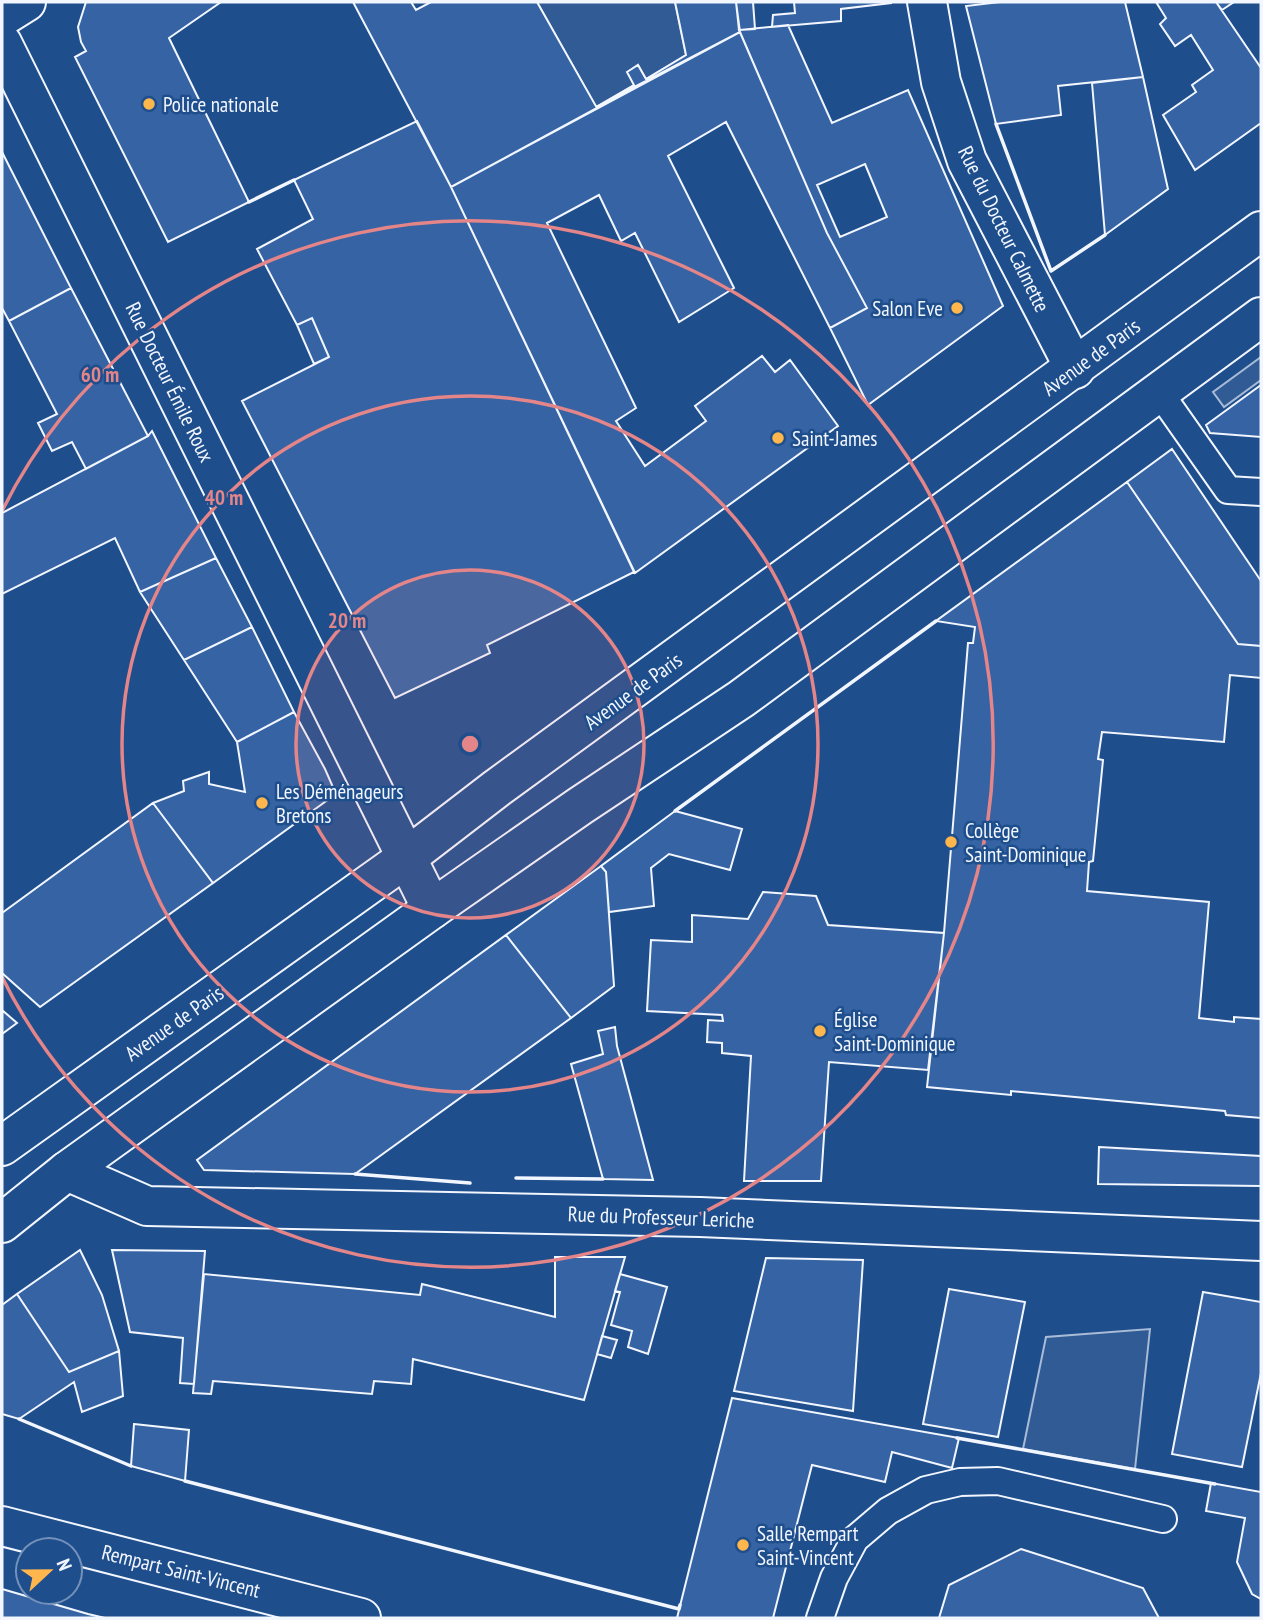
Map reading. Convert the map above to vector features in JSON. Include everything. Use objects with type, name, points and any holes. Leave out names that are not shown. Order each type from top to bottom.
[{"type":"main road","points":[[2,18],[26,2]]},
{"type":"main road","name":"Rue du Docteur Calmette","points":[[927,2],[941,82],[967,161],[1074,369]]},
{"type":"main road","name":"Rue Docteur Émile Roux","points":[[2,43],[432,909]]},
{"type":"main road","name":"Avenue de Paris","points":[[2,1146],[406,858],[1261,231]]},
{"type":"main road","points":[[2,1223],[67,1171],[432,909],[741,699],[1261,317]]},
{"type":"main road","name":"Rue du Professeur Leriche","points":[[67,1171],[147,1206],[700,1217],[1261,1241]]},
{"type":"main road","name":"Rempart Saint-Vincent","points":[[2,1526],[315,1612],[361,1618]]},
{"type":"lane","points":[[1159,392],[1228,490],[1261,492]]},
{"type":"lane","points":[[820,1618],[834,1578],[855,1539],[888,1511],[926,1490],[960,1482],[998,1481],[1163,1519]]},
{"type":"shaded area","points":[[537,2],[675,2],[686,55],[646,79],[638,65],[628,72],[634,85],[596,107]]},
{"type":"shaded area","points":[[1261,357],[1261,380],[1224,407],[1213,392]]},
{"type":"shaded area","points":[[1150,1329],[1135,1469],[1023,1449],[1046,1337]]},
{"type":"building","name":"Police nationale","points":[[86,2],[221,2],[169,38],[249,202],[168,242],[75,57],[86,51],[78,27]]},
{"type":"building","points":[[353,2],[411,2],[416,10],[431,2],[537,2],[597,108],[451,187]]},
{"type":"building","points":[[675,2],[736,2],[740,32],[596,107],[634,85],[627,72],[638,65],[646,79],[686,55]]},
{"type":"building","points":[[736,2],[753,2],[755,29],[739,30]]},
{"type":"building","points":[[794,2],[891,3],[841,9],[841,21],[772,27],[773,15],[795,13]]},
{"type":"building","points":[[1000,2],[1125,2],[1143,77],[1058,86],[1061,115],[996,124],[966,6]]},
{"type":"building","points":[[1156,2],[1216,2],[1261,68],[1261,123],[1195,170],[1163,115],[1196,92],[1192,85],[1213,70],[1191,35],[1175,46],[1160,24],[1166,18]]},
{"type":"building","points":[[1216,2],[1234,2],[1222,10]]},
{"type":"building","points":[[788,25],[832,123],[908,90],[1003,306],[868,405],[830,328],[867,308],[827,233],[739,30]],"holes":[[[865,164],[887,217],[840,237],[817,185]]]},
{"type":"building","points":[[740,32],[827,233],[867,308],[830,328],[726,122],[668,156],[734,288],[679,322],[635,233],[621,241],[599,195],[547,223],[636,408],[616,421],[645,466],[706,421],[695,406],[762,356],[775,372],[790,360],[838,426],[635,573],[451,187]]},
{"type":"building","points":[[1143,77],[1168,189],[1105,235],[1092,83]]},
{"type":"building","points":[[417,121],[634,572],[487,645],[490,653],[395,698],[242,401],[329,357],[312,318],[297,325],[257,249],[313,219],[294,180]]},
{"type":"building","points":[[2,152],[71,288],[9,321],[2,308]]},
{"type":"building","points":[[71,288],[148,436],[86,469],[72,442],[52,451],[38,423],[57,414],[9,321]]},
{"type":"building","points":[[312,318],[329,357],[314,364],[297,325]]},
{"type":"building","points":[[1261,385],[1261,437],[1210,433],[1206,425]]},
{"type":"building","points":[[152,431],[216,558],[140,592],[115,538],[2,594],[2,513],[148,436]]},
{"type":"building","points":[[1172,449],[1261,581],[1261,646],[1238,644],[1127,482]]},
{"type":"building","points":[[1127,482],[1238,644],[1261,646],[1261,678],[1230,675],[1224,742],[1102,732],[1098,759],[1103,760],[1093,861],[1089,862],[1087,891],[1209,902],[1199,1018],[1234,1022],[1234,1017],[1261,1019],[1261,1118],[1226,1115],[1225,1111],[1011,1091],[1011,1095],[927,1087],[944,933],[968,643],[973,643],[975,627],[936,621]]},
{"type":"building","points":[[216,558],[252,627],[184,660],[140,592]]},
{"type":"building","points":[[252,627],[294,712],[237,742],[184,660]]},
{"type":"building","points":[[294,712],[336,794],[213,883],[153,803],[184,791],[183,781],[209,772],[209,784],[245,792],[237,742]]},
{"type":"building","points":[[153,803],[213,883],[40,1007],[2,973],[2,913]]},
{"type":"building","points":[[675,811],[742,829],[730,870],[669,854],[651,868],[654,906],[609,912],[606,872],[601,866]]},
{"type":"building","points":[[601,866],[606,872],[614,986],[571,1018],[506,935]]},
{"type":"building","name":"Église Saint-Dominique","points":[[763,892],[816,896],[828,925],[944,933],[928,1070],[829,1062],[821,1181],[744,1181],[751,1056],[722,1053],[722,1043],[707,1042],[708,1020],[723,1021],[722,1015],[647,1011],[651,940],[692,942],[692,915],[748,919]]},
{"type":"building","points":[[506,935],[571,1018],[355,1174],[204,1170],[197,1160]]},
{"type":"building","points":[[2,1010],[17,1023],[2,1034]]},
{"type":"building","points":[[615,1027],[617,1046],[653,1180],[603,1179],[571,1064],[603,1054],[598,1031]]},
{"type":"building","points":[[1099,1147],[1261,1156],[1261,1186],[1098,1184]]},
{"type":"building","points":[[80,1250],[102,1295],[119,1351],[69,1372],[17,1294]]},
{"type":"building","points":[[112,1250],[205,1251],[194,1384],[180,1383],[183,1338],[130,1332]]},
{"type":"building","points":[[555,1257],[625,1257],[584,1400],[413,1359],[411,1384],[374,1381],[372,1394],[213,1381],[211,1394],[193,1393],[204,1274],[420,1295],[422,1284],[555,1317]]},
{"type":"building","points":[[766,1258],[863,1260],[853,1411],[734,1391]]},
{"type":"building","points":[[620,1274],[667,1287],[648,1354],[628,1347],[632,1331],[611,1325],[620,1292],[615,1291]]},
{"type":"building","points":[[949,1289],[1025,1302],[998,1437],[923,1424]]},
{"type":"building","points":[[1203,1292],[1261,1302],[1261,1373],[1242,1467],[1172,1454]]},
{"type":"building","points":[[17,1294],[69,1372],[119,1351],[123,1396],[82,1412],[74,1382],[19,1419],[2,1414],[2,1305]]},
{"type":"building","points":[[602,1336],[617,1340],[611,1358],[597,1354]]},
{"type":"building","name":"Salle Rempart Saint-Vincent","points":[[732,1398],[959,1438],[952,1468],[892,1452],[885,1482],[812,1465],[773,1618],[677,1618]]},
{"type":"building","points":[[134,1424],[189,1430],[185,1481],[131,1466]]},
{"type":"building","points":[[1211,1483],[1261,1492],[1261,1599],[1252,1594],[1237,1562],[1245,1518],[1206,1511]]},
{"type":"building","points":[[1021,1549],[1143,1588],[1159,1618],[939,1618],[949,1585]]},
{"type":"building","points":[[2,1589],[14,1592],[14,1606],[60,1606],[105,1618],[2,1618]]},
{"type":"wall","points":[[996,124],[1051,271],[1105,235]]},
{"type":"wall","points":[[249,202],[294,180]]},
{"type":"wall","points":[[675,811],[936,621]]},
{"type":"wall","points":[[355,1174],[470,1183]]},
{"type":"wall","points":[[516,1178],[603,1179]]},
{"type":"wall","points":[[19,1419],[131,1466]]},
{"type":"wall","points":[[957,1438],[1215,1484]]},
{"type":"wall","points":[[185,1481],[679,1609],[680,1605]]},
{"type":"place","name":"Police nationale","points":[[149,104]]},
{"type":"place","name":"Salon Eve","points":[[957,308]]},
{"type":"place","name":"Saint-James","points":[[778,438]]},
{"type":"place","name":"Les Déménageurs Bretons","points":[[262,803]]},
{"type":"place","name":"Collège Saint-Dominique","points":[[951,842]]},
{"type":"place","name":"Église Saint-Dominique","points":[[820,1031]]},
{"type":"place","name":"Salle Rempart Saint-Vincent","points":[[743,1545]]}]
